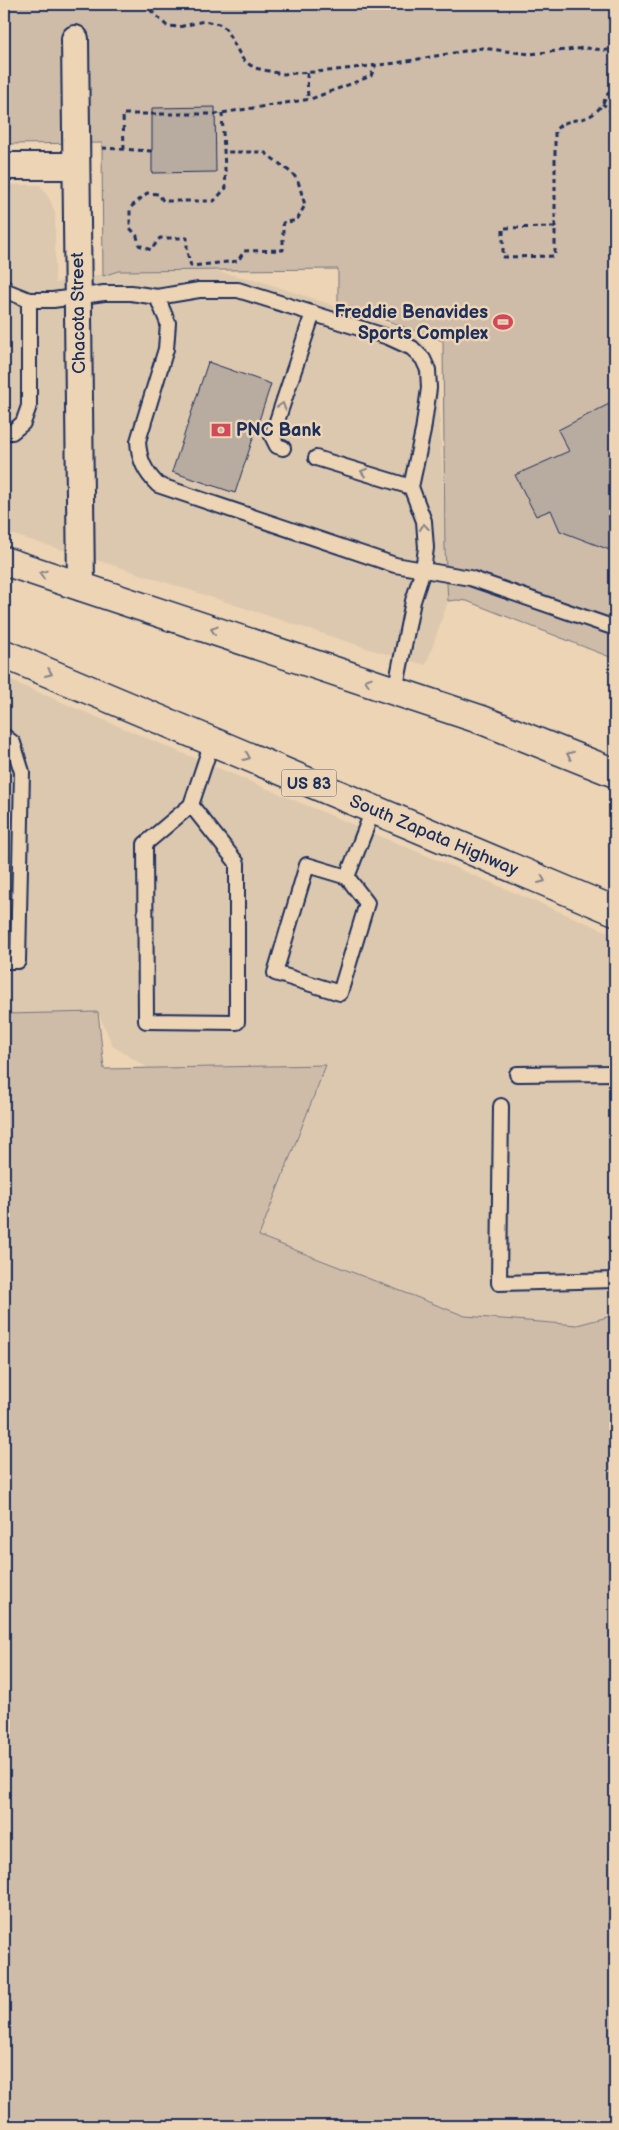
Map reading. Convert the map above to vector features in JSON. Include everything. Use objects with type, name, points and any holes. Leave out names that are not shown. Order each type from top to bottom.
[{"type":"main road","points":[[4,561],[482,720],[615,773]]},
{"type":"main road","name":"South Zapata Highway","points":[[4,654],[615,911]]},
{"type":"street","name":"Chacota Street","points":[[75,39],[81,587]]},
{"type":"street","points":[[4,166],[76,166]]},
{"type":"lane","points":[[4,287],[4,290],[29,300],[78,298],[104,293],[131,293],[157,297],[199,290],[238,290],[388,337],[412,348],[423,359],[428,370],[429,388],[423,431],[411,487],[424,521],[426,548],[423,570],[413,601],[395,691]]},
{"type":"lane","points":[[157,297],[168,323],[166,349],[138,441],[138,456],[148,474],[158,485],[395,564],[470,578],[615,628]]},
{"type":"lane","points":[[4,432],[12,432],[23,423],[29,406],[29,300]]},
{"type":"lane","points":[[283,448],[277,446],[272,436],[313,313]]},
{"type":"lane","points":[[316,458],[411,487]]},
{"type":"lane","points":[[4,736],[13,743],[22,772],[18,961],[4,961]]},
{"type":"lane","points":[[191,805],[237,863],[237,1022],[146,1021],[145,844],[191,805],[212,742]]},
{"type":"lane","points":[[347,877],[373,810]]},
{"type":"lane","points":[[307,865],[347,877],[367,903],[340,993],[275,973],[307,865]]},
{"type":"lane","points":[[517,1074],[615,1073]]},
{"type":"lane","points":[[502,1106],[499,1283],[615,1280]]},
{"type":"path","points":[[144,4],[167,26],[179,27],[204,22],[220,24],[225,28],[242,58],[255,68],[282,74],[376,66],[482,48],[530,54],[585,48],[615,51]]},
{"type":"path","points":[[124,149],[123,114],[222,113],[308,100],[371,76],[376,66]]},
{"type":"path","points":[[307,73],[308,100]]},
{"type":"path","points":[[554,227],[503,228],[503,257],[555,256],[555,131],[564,122],[593,114],[615,81]]},
{"type":"path","points":[[602,103],[615,115]]},
{"type":"path","points":[[222,113],[224,152],[226,188],[214,201],[163,201],[159,194],[147,193],[130,208],[130,228],[137,236],[139,245],[151,250],[160,238],[187,238],[187,252],[191,266],[238,262],[244,251],[283,250],[283,223],[297,220],[305,204],[298,181],[293,174],[264,152],[224,152]]},
{"type":"path","points":[[99,148],[152,151]]},
{"type":"shaded area","name":"Freddie Benavides Sports Complex","points":[[4,4],[615,4],[615,659],[467,601],[448,601],[445,549],[443,341],[338,303],[338,269],[118,271],[103,276],[102,143],[4,144]]},
{"type":"shaded area","points":[[4,185],[40,185],[50,200],[55,213],[55,283],[118,271],[208,270],[257,280],[411,332],[426,346],[435,366],[438,381],[448,601],[426,665],[376,651],[116,566],[4,532]]},
{"type":"shaded area","points":[[4,678],[615,935],[615,1315],[577,1325],[465,1316],[259,1236],[326,1065],[148,1068],[113,1046],[98,1012],[4,1014]]},
{"type":"shaded area","points":[[98,1012],[104,1069],[326,1065],[259,1236],[465,1316],[577,1325],[615,1315],[615,2126],[4,2126],[4,1014]]},
{"type":"building","points":[[215,107],[216,172],[152,173],[152,108]]},
{"type":"building","name":"PNC Bank","points":[[208,362],[271,384],[235,493],[172,472]]},
{"type":"building","points":[[615,401],[615,552],[560,531],[551,510],[536,516],[515,475],[569,451],[558,430]]},
{"type":"place","name":"Freddie Benavides Sports Complex","points":[[503,322]]},
{"type":"place","name":"PNC Bank","points":[[221,430]]}]
